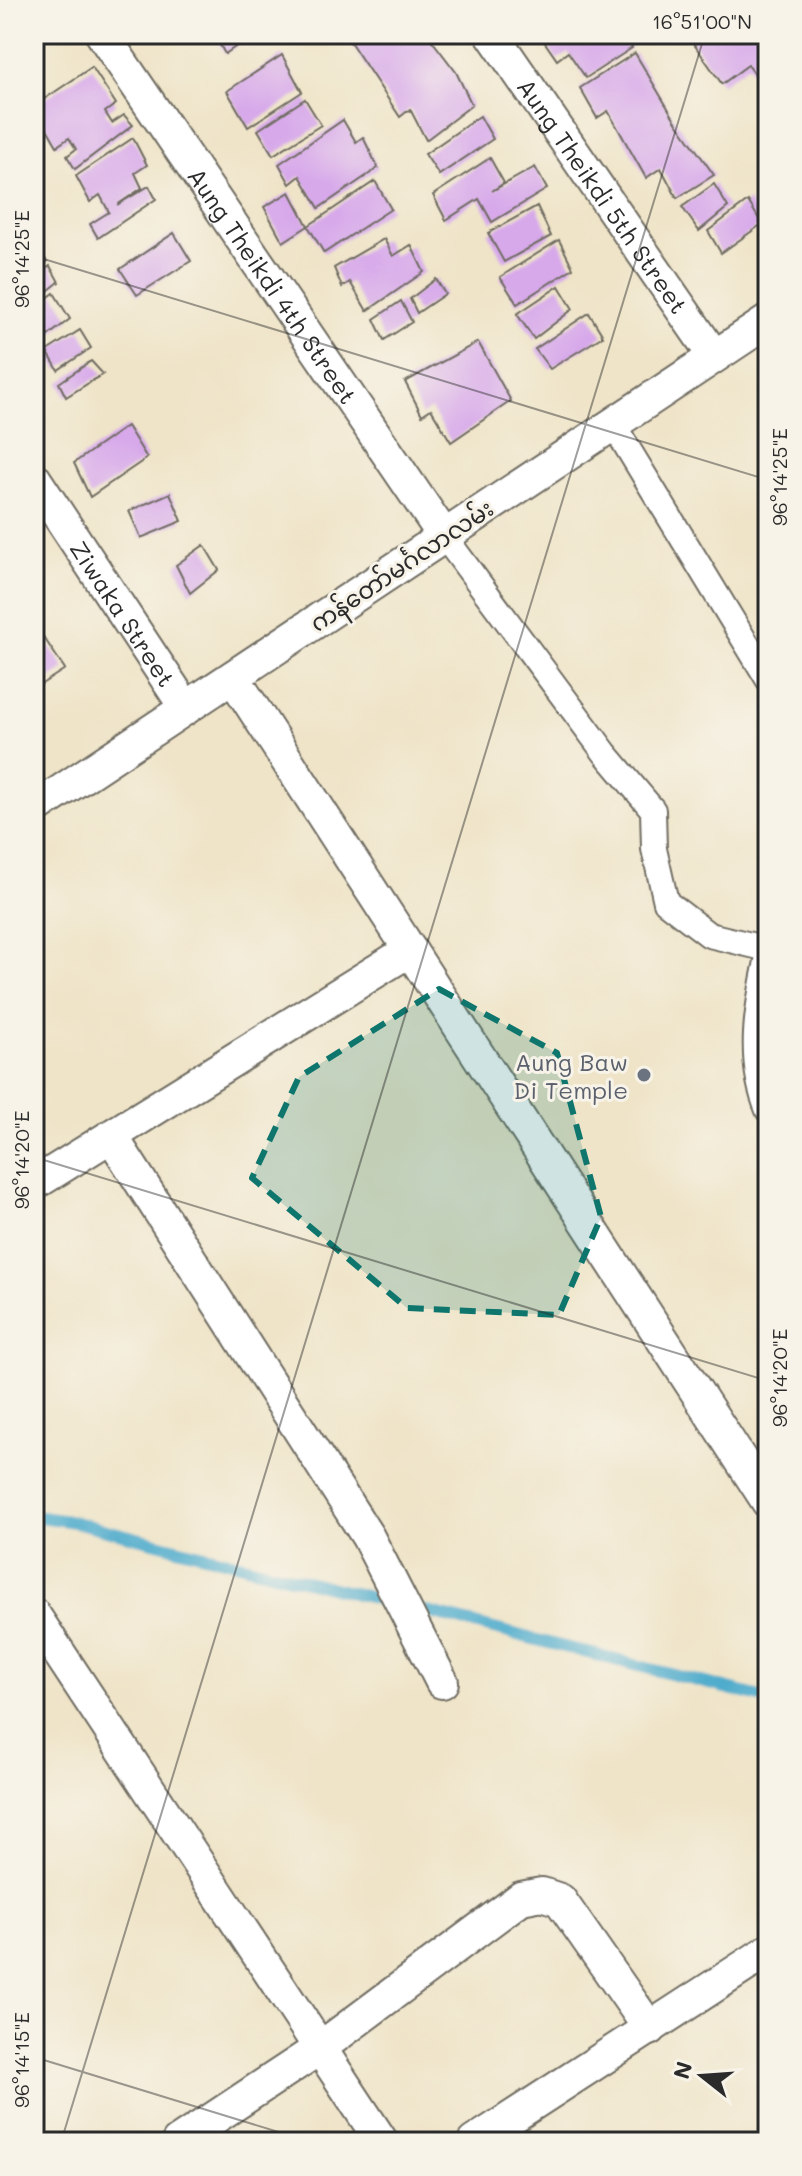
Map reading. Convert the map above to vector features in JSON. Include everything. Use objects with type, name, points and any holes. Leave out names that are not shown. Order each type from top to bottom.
[{"type":"street","name":"Aung Theikdi 4th Street","points":[[102,34],[444,536]]},
{"type":"street","name":"Aung Theikdi 5th Street","points":[[492,34],[714,356]]},
{"type":"street","name":"ကန်တော်မင်္ဂလာလမ်း","points":[[34,809],[768,321]]},
{"type":"street","points":[[613,424],[768,679]]},
{"type":"street","name":"Ziwaka Street","points":[[34,478],[186,708]]},
{"type":"street","points":[[444,536],[605,753],[653,810],[654,849],[666,902],[709,935],[768,949]]},
{"type":"street","points":[[233,677],[768,1502]]},
{"type":"street","points":[[34,1184],[410,950]]},
{"type":"street","points":[[768,957],[754,1022],[762,1094],[768,1110]]},
{"type":"street","points":[[112,1137],[368,1537],[442,1682]]},
{"type":"street","points":[[34,1615],[382,2142]]},
{"type":"street","points":[[178,2142],[320,2048],[521,1898],[533,1893],[560,1900],[650,2029]]},
{"type":"street","points":[[474,2142],[768,1951]]},
{"type":"highlighted area","points":[[439,989],[557,1053],[601,1217],[559,1315],[407,1308],[252,1178],[299,1077]]},
{"type":"building","points":[[214,34],[254,34],[225,54]]},
{"type":"building","points":[[345,34],[427,34],[456,72],[472,105],[426,140],[410,109],[400,117]]},
{"type":"building","points":[[539,34],[625,34],[632,48],[586,78],[568,52],[557,60]]},
{"type":"building","points":[[699,34],[768,34],[768,92],[748,65],[722,84],[691,40]]},
{"type":"building","points":[[635,53],[675,120],[714,175],[677,198],[661,168],[646,178],[608,111],[597,118],[580,88]]},
{"type":"building","points":[[282,55],[302,92],[248,127],[227,91]]},
{"type":"building","points":[[92,67],[116,104],[105,112],[112,123],[124,115],[133,125],[75,169],[67,156],[76,149],[69,138],[57,146],[34,106]]},
{"type":"building","points":[[305,99],[321,125],[273,155],[258,130]]},
{"type":"building","points":[[480,116],[493,139],[439,175],[425,154]]},
{"type":"building","points":[[343,120],[356,142],[363,137],[378,168],[319,208],[300,176],[290,184],[279,164]]},
{"type":"building","points":[[133,138],[147,165],[135,173],[142,188],[117,205],[149,186],[156,199],[98,238],[90,224],[109,212],[100,195],[90,202],[76,176]]},
{"type":"building","points":[[490,158],[504,183],[492,191],[535,167],[547,189],[492,222],[479,199],[446,220],[433,195]]},
{"type":"building","points":[[375,181],[391,209],[324,253],[308,226]]},
{"type":"building","points":[[714,184],[728,207],[699,231],[682,207]]},
{"type":"building","points":[[290,192],[308,226],[283,242],[264,207]]},
{"type":"building","points":[[748,201],[762,224],[721,253],[708,231]]},
{"type":"building","points":[[537,206],[551,236],[504,262],[488,233]]},
{"type":"building","points":[[174,233],[191,261],[137,295],[120,269]]},
{"type":"building","points":[[384,239],[393,256],[411,245],[424,272],[367,311],[350,282],[342,287],[334,268]]},
{"type":"building","points":[[559,240],[573,268],[517,304],[500,277]]},
{"type":"building","points":[[38,247],[47,262],[34,271],[34,250]]},
{"type":"building","points":[[50,266],[59,282],[34,302],[34,277]]},
{"type":"building","points":[[436,279],[445,294],[417,313],[410,299]]},
{"type":"building","points":[[559,286],[573,309],[534,339],[517,314]]},
{"type":"building","points":[[54,293],[70,319],[36,345],[34,308]]},
{"type":"building","points":[[401,301],[412,322],[384,340],[374,319]]},
{"type":"building","points":[[589,313],[603,336],[550,369],[535,349]]},
{"type":"building","points":[[80,330],[91,348],[58,370],[47,351]]},
{"type":"building","points":[[478,342],[511,401],[451,442],[431,409],[422,415],[405,382]]},
{"type":"building","points":[[91,361],[103,374],[66,397],[59,383]]},
{"type":"building","points":[[127,426],[147,458],[90,497],[74,463]]},
{"type":"building","points":[[170,493],[182,521],[141,538],[129,511]]},
{"type":"building","points":[[204,545],[219,570],[190,593],[176,565]]},
{"type":"building","points":[[34,623],[65,669],[37,687],[34,683]]},
{"type":"waterway","points":[[34,1516],[75,1522],[768,1699]]},
{"type":"place","name":"Aung Baw Di Temple","points":[[644,1075]]}]
